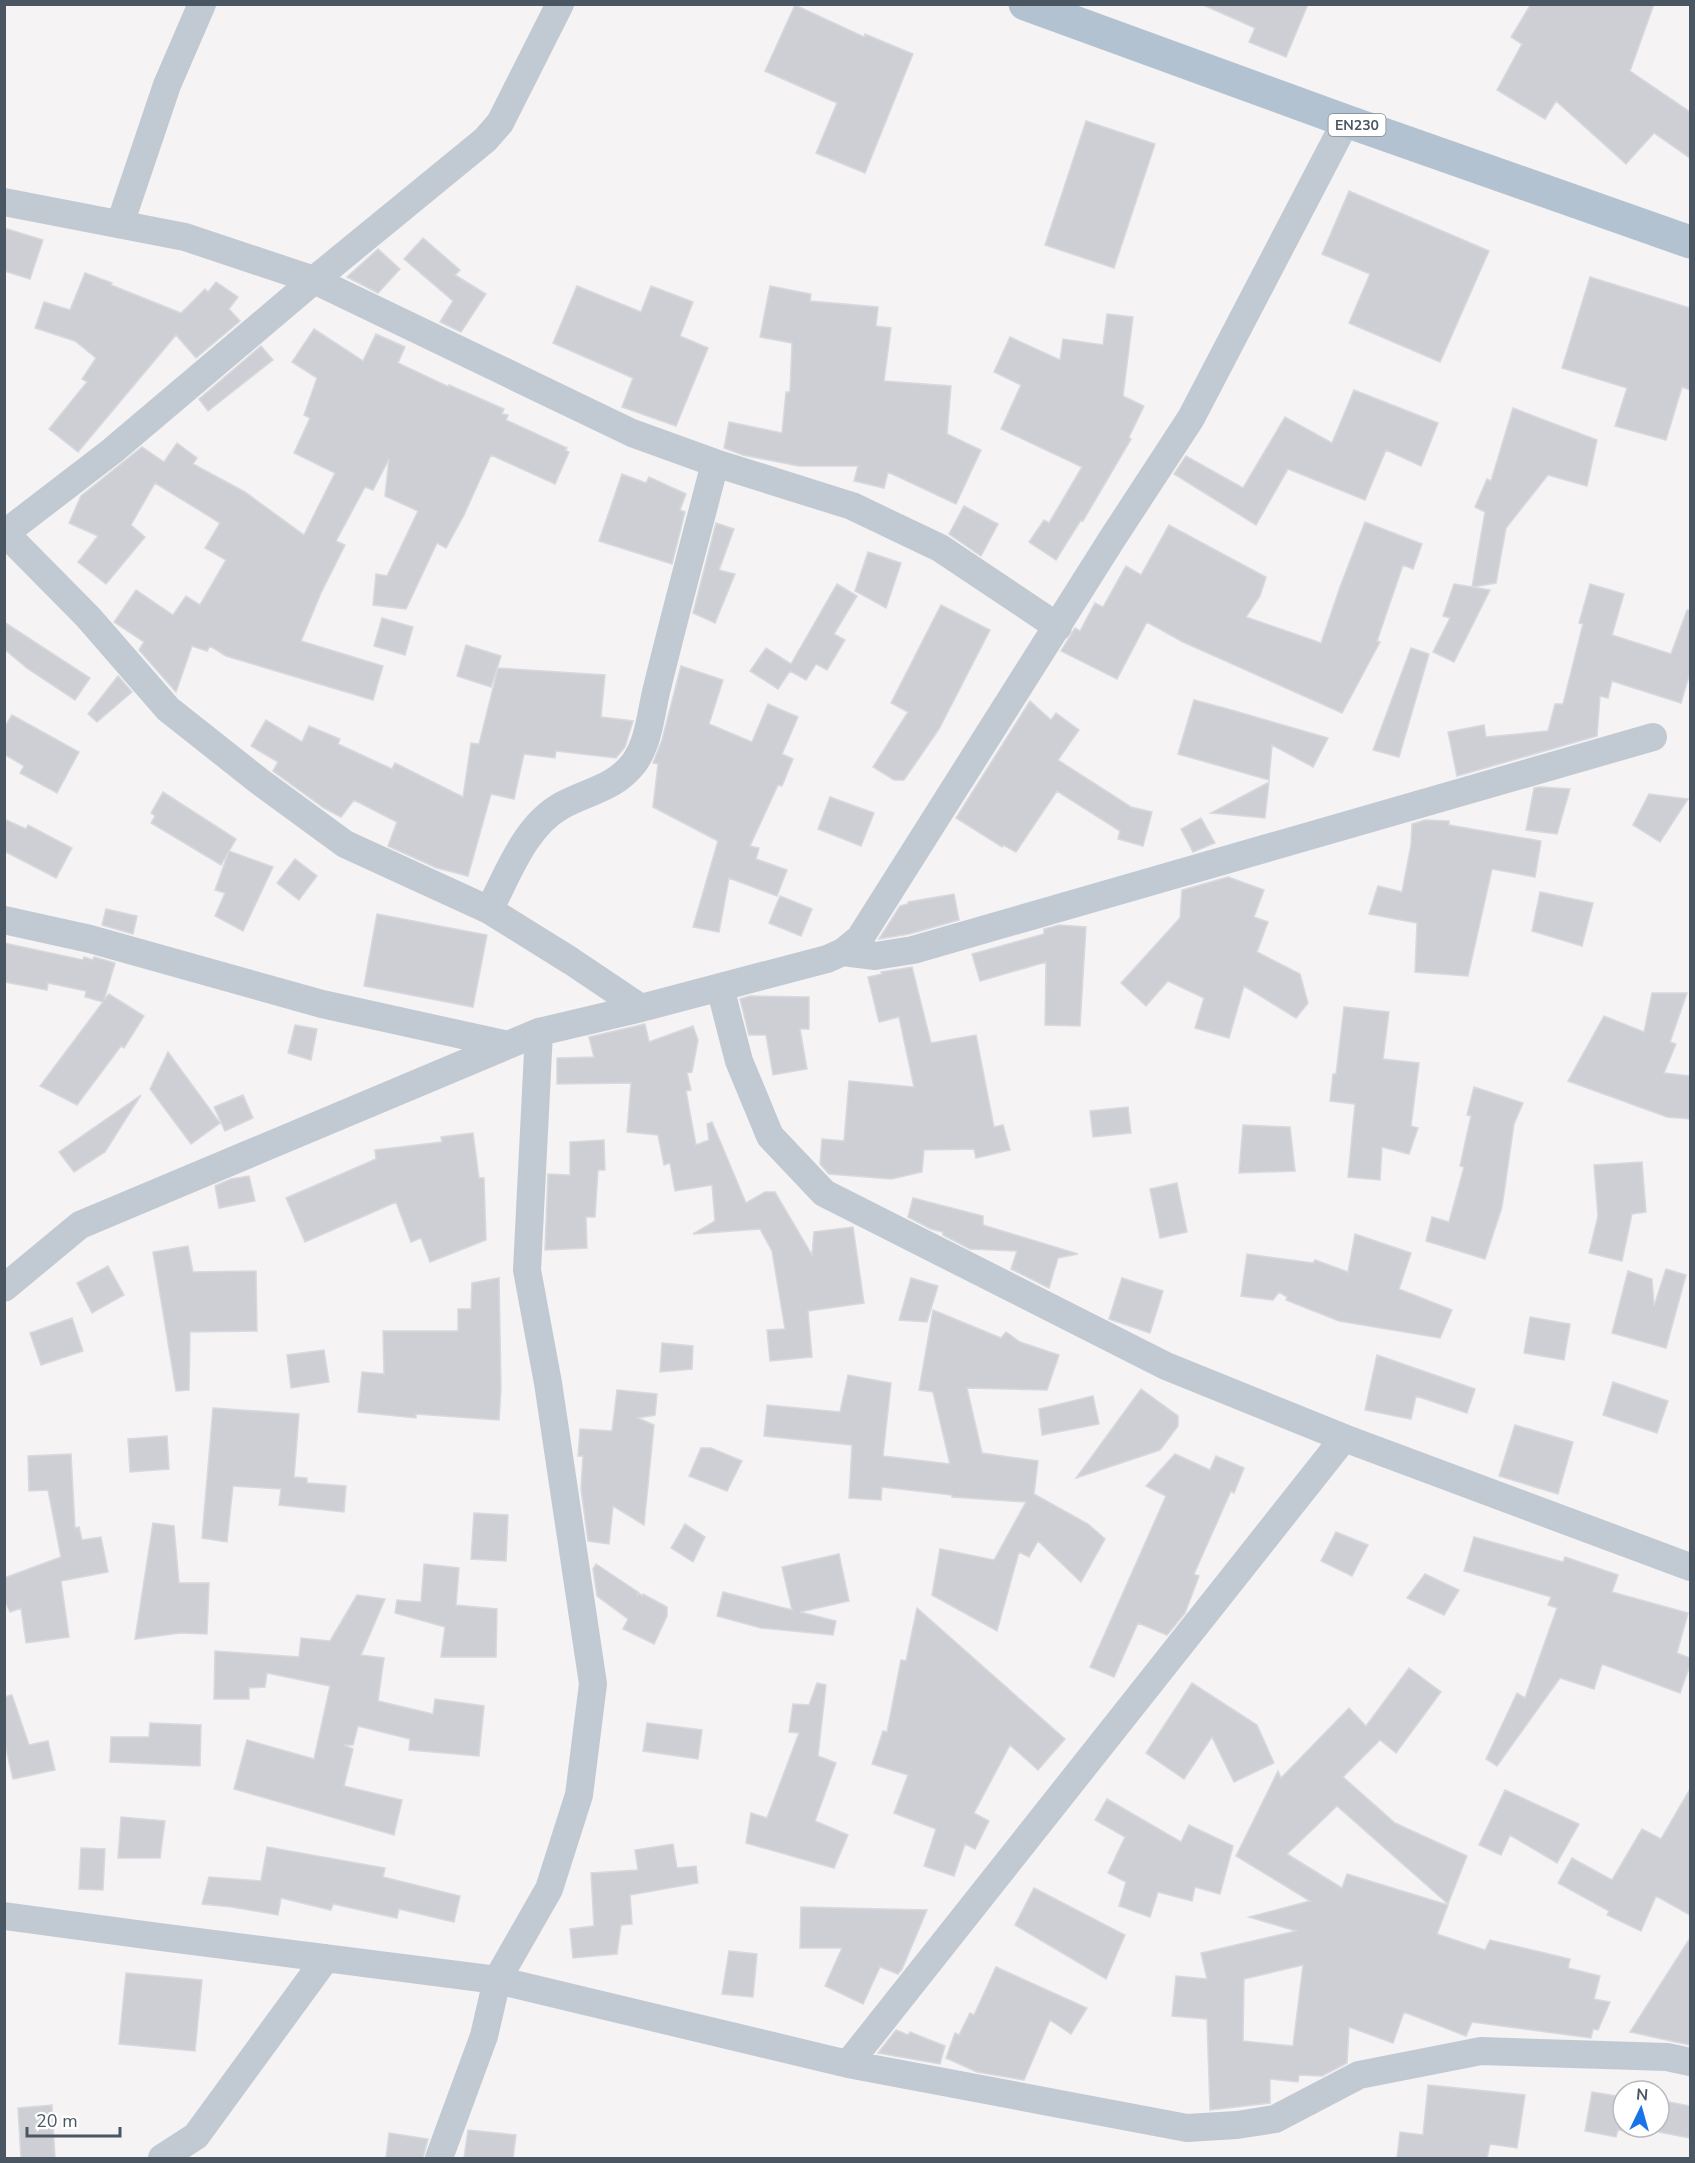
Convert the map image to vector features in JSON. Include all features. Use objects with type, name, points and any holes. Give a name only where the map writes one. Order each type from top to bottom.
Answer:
[{"type":"main road","name":"EN230","points":[[1024,4],[1346,121],[1690,242]]},
{"type":"street","points":[[120,224],[166,85],[202,4]]},
{"type":"street","points":[[560,4],[500,123],[485,140],[120,443],[5,533],[88,617],[168,709],[231,759],[345,844],[489,910],[641,1008]]},
{"type":"street","points":[[4,1288],[80,1225],[539,1032],[827,959],[843,952],[860,939],[1191,418],[1346,121]]},
{"type":"street","points":[[4,202],[186,237],[314,280],[632,433],[715,463],[852,506],[940,548],[1058,627]]},
{"type":"street","points":[[489,910],[527,839],[542,820],[560,807],[621,778],[636,760],[646,738],[657,685],[715,463]]},
{"type":"street","points":[[843,952],[875,956],[913,950],[1653,737]]},
{"type":"street","points":[[4,920],[90,939],[321,1004],[508,1045]]},
{"type":"street","points":[[720,987],[739,1061],[770,1136],[824,1193],[1166,1366],[1344,1438],[1690,1567]]},
{"type":"street","points":[[439,2158],[484,2036],[497,1980],[549,1889],[579,1795],[593,1684],[548,1383],[527,1270],[539,1032]]},
{"type":"street","points":[[848,2064],[1344,1438]]},
{"type":"street","points":[[4,1916],[497,1980],[848,2064],[1187,2128],[1236,2125],[1275,2119],[1359,2075],[1481,2051],[1667,2057],[1690,2062]]},
{"type":"street","points":[[162,2158],[196,2136],[326,1958]]},
{"type":"building","points":[[1201,4],[1308,4],[1286,57],[1249,42],[1255,28]]},
{"type":"building","points":[[1531,4],[1654,4],[1630,71],[1690,112],[1690,158],[1654,133],[1626,164],[1556,101],[1545,119],[1497,90],[1522,44],[1511,37]]},
{"type":"building","points":[[795,5],[864,37],[865,34],[913,54],[865,173],[816,153],[837,103],[765,71]]},
{"type":"building","points":[[1086,121],[1155,144],[1114,268],[1045,245]]},
{"type":"building","points":[[1349,191],[1489,251],[1440,362],[1349,323],[1370,274],[1322,254]]},
{"type":"building","points":[[4,228],[43,240],[30,279],[4,271]]},
{"type":"building","points":[[423,238],[460,270],[455,275],[486,294],[461,332],[440,322],[453,301],[404,259]]},
{"type":"building","points":[[378,249],[400,269],[378,293],[347,277]]},
{"type":"building","points":[[85,273],[181,313],[205,289],[208,292],[216,282],[238,297],[229,309],[240,321],[196,358],[176,335],[78,452],[49,429],[87,382],[82,379],[96,358],[75,341],[35,328],[44,302],[70,310]]},
{"type":"building","points":[[1590,277],[1690,308],[1690,390],[1682,387],[1666,440],[1615,426],[1627,388],[1562,368]]},
{"type":"building","points":[[577,286],[641,312],[651,286],[693,302],[680,336],[708,348],[676,426],[622,407],[633,378],[553,343]]},
{"type":"building","points":[[770,286],[811,294],[810,301],[878,307],[876,326],[891,328],[884,381],[951,386],[947,434],[981,450],[956,504],[888,472],[884,488],[854,481],[858,466],[799,466],[743,455],[724,448],[729,422],[782,433],[786,392],[790,392],[792,343],[760,337]]},
{"type":"building","points":[[1107,314],[1133,317],[1123,396],[1144,406],[1129,437],[1131,439],[1083,521],[1081,520],[1056,560],[1029,542],[1044,520],[1049,523],[1082,467],[1001,429],[1021,385],[994,372],[1010,337],[1060,360],[1063,339],[1103,345]]},
{"type":"building","points":[[314,329],[363,361],[376,334],[405,347],[398,363],[504,409],[502,414],[508,415],[506,420],[567,448],[565,450],[569,452],[555,484],[491,455],[464,515],[446,548],[437,543],[406,609],[373,605],[376,574],[387,576],[418,511],[385,496],[389,459],[373,490],[365,487],[336,541],[345,545],[321,593],[301,641],[383,666],[373,700],[226,656],[210,646],[207,651],[192,646],[176,692],[139,650],[144,642],[114,622],[136,590],[173,615],[186,596],[200,605],[226,560],[205,548],[220,523],[155,483],[131,525],[145,537],[106,584],[78,562],[98,536],[69,523],[81,496],[142,447],[164,462],[177,443],[197,458],[193,464],[245,492],[304,535],[335,473],[294,453],[310,418],[304,415],[317,378],[292,362]]},
{"type":"building","points":[[261,346],[273,360],[208,411],[199,399]]},
{"type":"building","points":[[1354,390],[1438,423],[1421,466],[1386,450],[1365,500],[1288,469],[1256,525],[1174,474],[1186,456],[1243,488],[1285,417],[1332,443]]},
{"type":"building","points":[[1513,408],[1597,440],[1587,486],[1548,475],[1506,528],[1496,583],[1472,587],[1485,512],[1475,507],[1487,479],[1491,481]]},
{"type":"building","points":[[622,474],[646,483],[649,477],[686,494],[680,510],[685,512],[672,564],[599,541]]},
{"type":"building","points":[[964,506],[998,524],[981,556],[949,534]]},
{"type":"building","points":[[1365,522],[1422,544],[1413,569],[1403,565],[1377,641],[1380,642],[1342,713],[1183,642],[1147,622],[1117,679],[1061,651],[1075,628],[1080,631],[1095,603],[1103,607],[1126,566],[1141,575],[1169,525],[1266,577],[1260,596],[1246,617],[1321,643]]},
{"type":"building","points":[[716,523],[734,529],[719,570],[735,574],[715,623],[693,613]]},
{"type":"building","points":[[868,552],[901,563],[886,608],[855,591]]},
{"type":"building","points":[[837,584],[857,596],[834,634],[845,640],[827,670],[816,664],[806,680],[790,671],[778,689],[750,671],[766,648],[791,664]]},
{"type":"building","points":[[1454,584],[1490,590],[1454,662],[1433,652],[1450,618],[1443,616]]},
{"type":"building","points":[[1590,584],[1624,594],[1612,635],[1671,654],[1687,610],[1690,610],[1690,673],[1681,703],[1612,681],[1608,698],[1600,696],[1597,736],[1457,776],[1448,732],[1484,725],[1486,737],[1548,731],[1555,704],[1563,704],[1583,624],[1579,623]]},
{"type":"building","points":[[941,605],[990,630],[939,729],[904,780],[894,780],[873,767],[908,712],[891,703]]},
{"type":"building","points":[[382,618],[413,627],[405,655],[374,646]]},
{"type":"building","points":[[4,622],[90,678],[75,700],[28,669],[4,649]]},
{"type":"building","points":[[466,645],[501,656],[491,687],[457,676]]},
{"type":"building","points":[[1411,648],[1429,654],[1399,757],[1373,750]]},
{"type":"building","points":[[681,666],[723,680],[709,724],[752,742],[768,704],[798,717],[782,754],[793,759],[782,786],[778,785],[750,846],[759,848],[756,859],[787,870],[777,896],[729,878],[719,932],[693,927],[718,841],[653,807],[658,764],[653,763],[662,740]]},
{"type":"building","points":[[498,668],[605,675],[601,717],[633,721],[625,747],[616,758],[556,751],[555,758],[524,754],[514,799],[491,794],[468,876],[437,868],[388,846],[397,822],[354,800],[341,817],[324,808],[273,771],[278,762],[251,746],[266,720],[302,742],[309,726],[340,739],[338,744],[392,769],[395,763],[463,797],[471,743],[479,744]]},
{"type":"building","points":[[118,676],[132,692],[97,722],[88,714]]},
{"type":"building","points":[[1194,700],[1328,738],[1313,767],[1272,745],[1269,780],[1178,754]]},
{"type":"building","points":[[1030,701],[1051,720],[1056,713],[1079,730],[1058,760],[1131,807],[1152,812],[1143,846],[1118,839],[1120,831],[1057,791],[1016,852],[1003,845],[1002,847],[956,818]]},
{"type":"building","points":[[12,715],[79,752],[57,793],[20,773],[24,766],[4,754],[4,728]]},
{"type":"building","points":[[1269,782],[1265,818],[1211,813]]},
{"type":"building","points":[[1534,788],[1570,789],[1557,834],[1526,830]]},
{"type":"building","points":[[163,792],[236,839],[221,865],[151,823],[155,816],[151,813]]},
{"type":"building","points":[[1649,794],[1688,799],[1660,842],[1633,825]]},
{"type":"building","points":[[830,797],[874,813],[861,846],[818,829]]},
{"type":"building","points":[[1201,818],[1215,843],[1193,852],[1181,829]]},
{"type":"building","points":[[4,819],[26,829],[28,825],[72,848],[56,878],[4,851]]},
{"type":"building","points":[[1425,820],[1449,821],[1449,825],[1541,841],[1535,877],[1492,869],[1468,976],[1415,972],[1417,923],[1369,914],[1378,886],[1402,892],[1411,845],[1412,824]]},
{"type":"building","points":[[229,851],[273,867],[243,931],[215,916],[225,893],[215,890]]},
{"type":"building","points":[[295,859],[317,876],[299,900],[277,883]]},
{"type":"building","points":[[1228,877],[1264,890],[1254,917],[1268,922],[1257,952],[1300,974],[1308,1003],[1296,1018],[1244,986],[1229,1038],[1195,1028],[1204,998],[1168,981],[1146,1006],[1121,983],[1180,918],[1182,890]]},
{"type":"building","points":[[1540,892],[1593,903],[1582,946],[1532,931]]},
{"type":"building","points":[[954,894],[959,920],[909,934],[879,939],[900,906],[908,902]]},
{"type":"building","points":[[780,896],[812,909],[801,936],[769,923]]},
{"type":"building","points":[[106,909],[137,916],[133,934],[102,925]]},
{"type":"building","points":[[377,914],[487,935],[473,1007],[364,986]]},
{"type":"building","points":[[1059,925],[1086,927],[1080,1026],[1045,1025],[1046,962],[980,981],[972,954],[1044,934],[1044,929]]},
{"type":"building","points":[[4,943],[83,960],[84,957],[93,960],[94,957],[115,963],[104,1000],[109,994],[144,1016],[124,1048],[121,1046],[77,1105],[40,1086],[103,1002],[85,997],[86,991],[48,983],[47,990],[4,982]]},
{"type":"building","points":[[912,967],[931,1043],[976,1035],[994,1127],[1003,1125],[1010,1150],[976,1158],[974,1149],[924,1150],[922,1172],[891,1179],[829,1174],[820,1164],[822,1139],[844,1141],[849,1081],[914,1087],[899,1017],[879,1022],[868,977],[882,974],[881,972]]},
{"type":"building","points":[[1652,993],[1687,993],[1670,1042],[1676,1044],[1664,1073],[1690,1076],[1690,1119],[1667,1117],[1568,1081],[1604,1016],[1644,1032]]},
{"type":"building","points":[[750,996],[809,997],[809,1029],[800,1029],[807,1069],[773,1075],[766,1035],[749,1035],[740,999]]},
{"type":"building","points":[[1344,1007],[1389,1012],[1383,1059],[1419,1063],[1411,1126],[1418,1128],[1409,1154],[1382,1147],[1380,1180],[1348,1177],[1355,1104],[1330,1101],[1333,1074],[1336,1074]]},
{"type":"building","points":[[645,1024],[649,1042],[693,1026],[698,1040],[692,1072],[687,1073],[691,1090],[686,1091],[696,1145],[709,1140],[707,1124],[712,1122],[746,1203],[765,1192],[775,1192],[812,1255],[814,1232],[853,1227],[864,1303],[808,1311],[812,1357],[770,1361],[767,1330],[785,1329],[772,1251],[760,1229],[693,1234],[715,1221],[712,1185],[675,1191],[670,1163],[664,1165],[658,1135],[627,1132],[631,1083],[557,1084],[557,1058],[594,1057],[589,1037]]},
{"type":"building","points":[[295,1025],[317,1029],[311,1060],[288,1053]]},
{"type":"building","points":[[168,1052],[220,1123],[191,1144],[150,1089]]},
{"type":"building","points":[[1474,1087],[1523,1103],[1514,1124],[1502,1207],[1485,1259],[1426,1241],[1432,1217],[1449,1222],[1464,1167],[1460,1166],[1471,1116],[1467,1115]]},
{"type":"building","points":[[141,1095],[105,1152],[74,1172],[59,1152]]},
{"type":"building","points":[[243,1095],[253,1118],[225,1131],[214,1107]]},
{"type":"building","points":[[1128,1107],[1131,1133],[1093,1137],[1090,1111]]},
{"type":"building","points":[[1243,1125],[1290,1127],[1295,1171],[1239,1173]]},
{"type":"building","points":[[473,1133],[479,1178],[484,1178],[486,1240],[430,1262],[421,1238],[411,1242],[396,1202],[305,1242],[286,1198],[376,1159],[375,1150],[442,1142],[441,1137]]},
{"type":"building","points":[[604,1140],[605,1170],[598,1170],[595,1217],[586,1217],[587,1248],[545,1250],[548,1174],[570,1175],[570,1142]]},
{"type":"building","points":[[1642,1162],[1646,1212],[1632,1214],[1622,1261],[1589,1253],[1598,1216],[1594,1165]]},
{"type":"building","points":[[249,1176],[255,1201],[219,1208],[215,1186],[231,1179]]},
{"type":"building","points":[[1177,1183],[1187,1232],[1160,1238],[1150,1189]]},
{"type":"building","points":[[913,1198],[983,1216],[983,1225],[1078,1254],[1058,1258],[1049,1288],[1011,1269],[1017,1251],[970,1249],[943,1235],[943,1232],[931,1229],[908,1217]]},
{"type":"building","points":[[1355,1234],[1411,1253],[1399,1289],[1452,1310],[1440,1338],[1339,1321],[1286,1300],[1287,1297],[1279,1292],[1273,1300],[1241,1296],[1247,1254],[1313,1263],[1315,1260],[1348,1272]]},
{"type":"building","points":[[188,1246],[193,1272],[256,1271],[257,1331],[190,1332],[189,1390],[176,1391],[153,1252]]},
{"type":"building","points":[[108,1266],[124,1295],[92,1313],[77,1283]]},
{"type":"building","points":[[1666,1269],[1686,1275],[1666,1348],[1612,1333],[1628,1271],[1652,1279],[1654,1306]]},
{"type":"building","points":[[499,1278],[501,1389],[499,1420],[416,1414],[416,1418],[358,1412],[362,1372],[384,1374],[383,1331],[458,1331],[458,1309],[471,1309],[472,1283]]},
{"type":"building","points":[[911,1278],[938,1286],[927,1322],[899,1320]]},
{"type":"building","points":[[1122,1278],[1163,1291],[1150,1333],[1109,1319]]},
{"type":"building","points":[[933,1310],[1001,1338],[1006,1332],[1020,1342],[1059,1355],[1047,1390],[967,1388],[982,1453],[1038,1461],[1034,1494],[1088,1524],[1105,1539],[1081,1582],[1038,1541],[1029,1557],[1019,1552],[997,1631],[932,1595],[940,1549],[994,1560],[1026,1502],[952,1497],[952,1495],[882,1487],[881,1500],[849,1498],[852,1445],[764,1436],[767,1405],[840,1412],[848,1375],[891,1383],[883,1456],[950,1464],[933,1392],[919,1390]]},
{"type":"building","points":[[1530,1317],[1570,1324],[1564,1360],[1524,1353]]},
{"type":"building","points":[[72,1318],[83,1351],[41,1365],[30,1333]]},
{"type":"building","points":[[662,1343],[693,1346],[692,1369],[660,1372]]},
{"type":"building","points":[[324,1350],[329,1382],[291,1388],[287,1355]]},
{"type":"building","points":[[1377,1355],[1475,1389],[1467,1413],[1416,1396],[1411,1419],[1365,1410]]},
{"type":"building","points":[[1613,1382],[1668,1401],[1657,1433],[1603,1415]]},
{"type":"building","points":[[1141,1389],[1178,1416],[1178,1426],[1160,1450],[1076,1478]]},
{"type":"building","points":[[617,1390],[657,1394],[655,1415],[638,1418],[654,1425],[644,1525],[613,1506],[609,1544],[588,1541],[581,1489],[583,1456],[578,1456],[580,1429],[612,1431]]},
{"type":"building","points":[[1093,1396],[1099,1424],[1042,1435],[1039,1409]]},
{"type":"building","points":[[213,1408],[299,1414],[294,1477],[307,1478],[307,1483],[346,1486],[344,1512],[279,1505],[281,1489],[233,1486],[227,1542],[202,1538]]},
{"type":"building","points":[[1515,1425],[1573,1442],[1558,1494],[1499,1476]]},
{"type":"building","points":[[167,1436],[169,1469],[130,1472],[128,1439]]},
{"type":"building","points":[[701,1448],[711,1448],[742,1461],[727,1491],[689,1476]]},
{"type":"building","points":[[71,1454],[75,1528],[79,1527],[82,1540],[101,1537],[108,1572],[61,1581],[69,1637],[26,1643],[21,1608],[10,1612],[4,1599],[4,1578],[61,1557],[48,1490],[29,1491],[28,1456]]},
{"type":"building","points":[[1175,1454],[1210,1470],[1216,1456],[1244,1468],[1234,1493],[1231,1491],[1194,1574],[1199,1576],[1185,1613],[1167,1635],[1138,1623],[1114,1677],[1090,1667],[1166,1496],[1146,1486]]},
{"type":"building","points":[[474,1513],[508,1515],[506,1561],[471,1559]]},
{"type":"building","points":[[153,1523],[174,1526],[179,1583],[209,1583],[207,1634],[180,1633],[135,1639]]},
{"type":"building","points":[[685,1524],[705,1537],[693,1562],[671,1548]]},
{"type":"building","points":[[1336,1532],[1368,1545],[1352,1576],[1321,1561]]},
{"type":"building","points":[[1474,1537],[1563,1562],[1565,1557],[1618,1575],[1612,1592],[1688,1613],[1677,1653],[1690,1658],[1690,1665],[1680,1693],[1602,1664],[1594,1689],[1560,1678],[1497,1766],[1486,1759],[1517,1693],[1525,1698],[1557,1608],[1548,1605],[1551,1597],[1464,1571]]},
{"type":"building","points":[[839,1554],[849,1601],[800,1612],[836,1621],[833,1635],[761,1628],[717,1616],[723,1592],[792,1610],[782,1567]]},
{"type":"building","points":[[424,1564],[459,1568],[456,1605],[497,1609],[496,1657],[441,1657],[445,1627],[395,1613],[397,1600],[421,1602]]},
{"type":"building","points":[[596,1564],[638,1592],[637,1596],[639,1593],[642,1596],[643,1594],[667,1607],[667,1616],[654,1644],[623,1629],[628,1619],[597,1596],[593,1569]]},
{"type":"building","points":[[1425,1574],[1459,1590],[1444,1615],[1407,1598]]},
{"type":"building","points":[[357,1595],[385,1599],[361,1655],[384,1658],[378,1701],[433,1714],[435,1699],[484,1706],[479,1756],[409,1750],[410,1739],[358,1726],[353,1745],[344,1745],[353,1749],[344,1786],[402,1800],[394,1835],[234,1789],[247,1740],[314,1759],[330,1686],[267,1673],[265,1687],[249,1688],[249,1699],[214,1699],[215,1651],[299,1657],[301,1638],[330,1641]]},
{"type":"building","points":[[917,1608],[1065,1739],[1038,1770],[1010,1745],[974,1813],[989,1821],[975,1849],[965,1844],[954,1876],[924,1866],[936,1829],[894,1813],[908,1775],[872,1764],[883,1731],[887,1732],[901,1660],[906,1661]]},
{"type":"building","points":[[1409,1668],[1441,1692],[1396,1753],[1380,1740],[1343,1777],[1395,1823],[1467,1856],[1448,1904],[1337,1806],[1287,1854],[1342,1888],[1347,1874],[1448,1905],[1437,1934],[1485,1950],[1490,1940],[1570,1959],[1568,1968],[1600,1976],[1594,1999],[1610,2002],[1598,2030],[1593,2029],[1591,2038],[1472,2022],[1466,2036],[1404,2012],[1393,2043],[1349,2027],[1347,2063],[1322,2076],[1299,2075],[1298,2082],[1270,2079],[1270,2103],[1210,2110],[1207,2019],[1172,2016],[1176,1976],[1207,1979],[1201,1953],[1296,1931],[1249,1917],[1310,1901],[1236,1856],[1278,1771],[1281,1778],[1349,1708],[1366,1726]],"holes":[[[1303,1965],[1293,2046],[1243,2041],[1244,1979]]]},
{"type":"building","points":[[817,1683],[826,1685],[818,1756],[836,1763],[815,1821],[848,1835],[834,1868],[746,1843],[751,1813],[767,1818],[799,1733],[789,1732],[793,1704],[809,1705]]},
{"type":"building","points":[[1192,1683],[1257,1725],[1274,1763],[1234,1782],[1212,1737],[1184,1779],[1146,1753]]},
{"type":"building","points":[[12,1695],[29,1745],[48,1741],[55,1770],[13,1779],[4,1740],[4,1697]]},
{"type":"building","points":[[150,1723],[201,1725],[200,1766],[110,1762],[111,1737],[149,1737]]},
{"type":"building","points":[[647,1723],[702,1730],[698,1759],[643,1751]]},
{"type":"building","points":[[1690,1789],[1690,1915],[1656,1896],[1641,1931],[1607,1915],[1609,1911],[1558,1883],[1572,1858],[1612,1880],[1642,1829],[1661,1839]]},
{"type":"building","points":[[1505,1790],[1579,1824],[1557,1863],[1510,1835],[1501,1855],[1479,1845]]},
{"type":"building","points":[[1107,1799],[1181,1842],[1189,1825],[1233,1846],[1220,1894],[1195,1887],[1192,1901],[1158,1892],[1150,1917],[1119,1906],[1126,1882],[1108,1873],[1125,1837],[1095,1820]]},
{"type":"building","points":[[121,1817],[165,1821],[160,1858],[118,1858]]},
{"type":"building","points":[[673,1844],[677,1868],[696,1866],[698,1883],[630,1895],[632,1924],[621,1925],[617,1954],[573,1958],[570,1929],[594,1926],[591,1873],[638,1870],[635,1850]]},
{"type":"building","points":[[267,1847],[385,1868],[383,1877],[460,1896],[454,1922],[399,1909],[397,1918],[333,1904],[331,1910],[281,1898],[278,1915],[202,1904],[209,1877],[261,1881]]},
{"type":"building","points":[[81,1848],[105,1849],[103,1890],[79,1889]]},
{"type":"building","points":[[1034,1888],[1125,1935],[1106,1979],[1015,1925]]},
{"type":"building","points":[[801,1907],[927,1910],[902,1969],[898,1974],[880,1967],[863,2004],[825,1986],[842,1948],[800,1948]]},
{"type":"building","points":[[1690,1938],[1690,2045],[1630,2032]]},
{"type":"building","points":[[729,1951],[757,1954],[753,1997],[722,1994]]},
{"type":"building","points":[[996,1967],[1087,2008],[1071,2034],[1050,2020],[1024,2080],[977,2072],[946,2058],[955,2033],[959,2035],[970,2013],[974,2015]]},
{"type":"building","points":[[126,1973],[202,1980],[195,2051],[119,2044]]},
{"type":"building","points":[[896,2030],[908,2035],[910,2032],[945,2046],[940,2064],[878,2053]]},
{"type":"building","points":[[1428,2085],[1525,2095],[1517,2148],[1490,2144],[1487,2158],[1397,2158],[1400,2132],[1423,2135]]},
{"type":"building","points":[[1592,2092],[1611,2095],[1611,2136],[1585,2131]]},
{"type":"building","points":[[1671,2102],[1690,2106],[1690,2138],[1671,2134]]},
{"type":"building","points":[[52,2105],[55,2158],[21,2158],[18,2108]]},
{"type":"building","points":[[468,2130],[516,2135],[513,2158],[464,2158]]},
{"type":"building","points":[[389,2133],[428,2139],[423,2158],[386,2158]]}]
